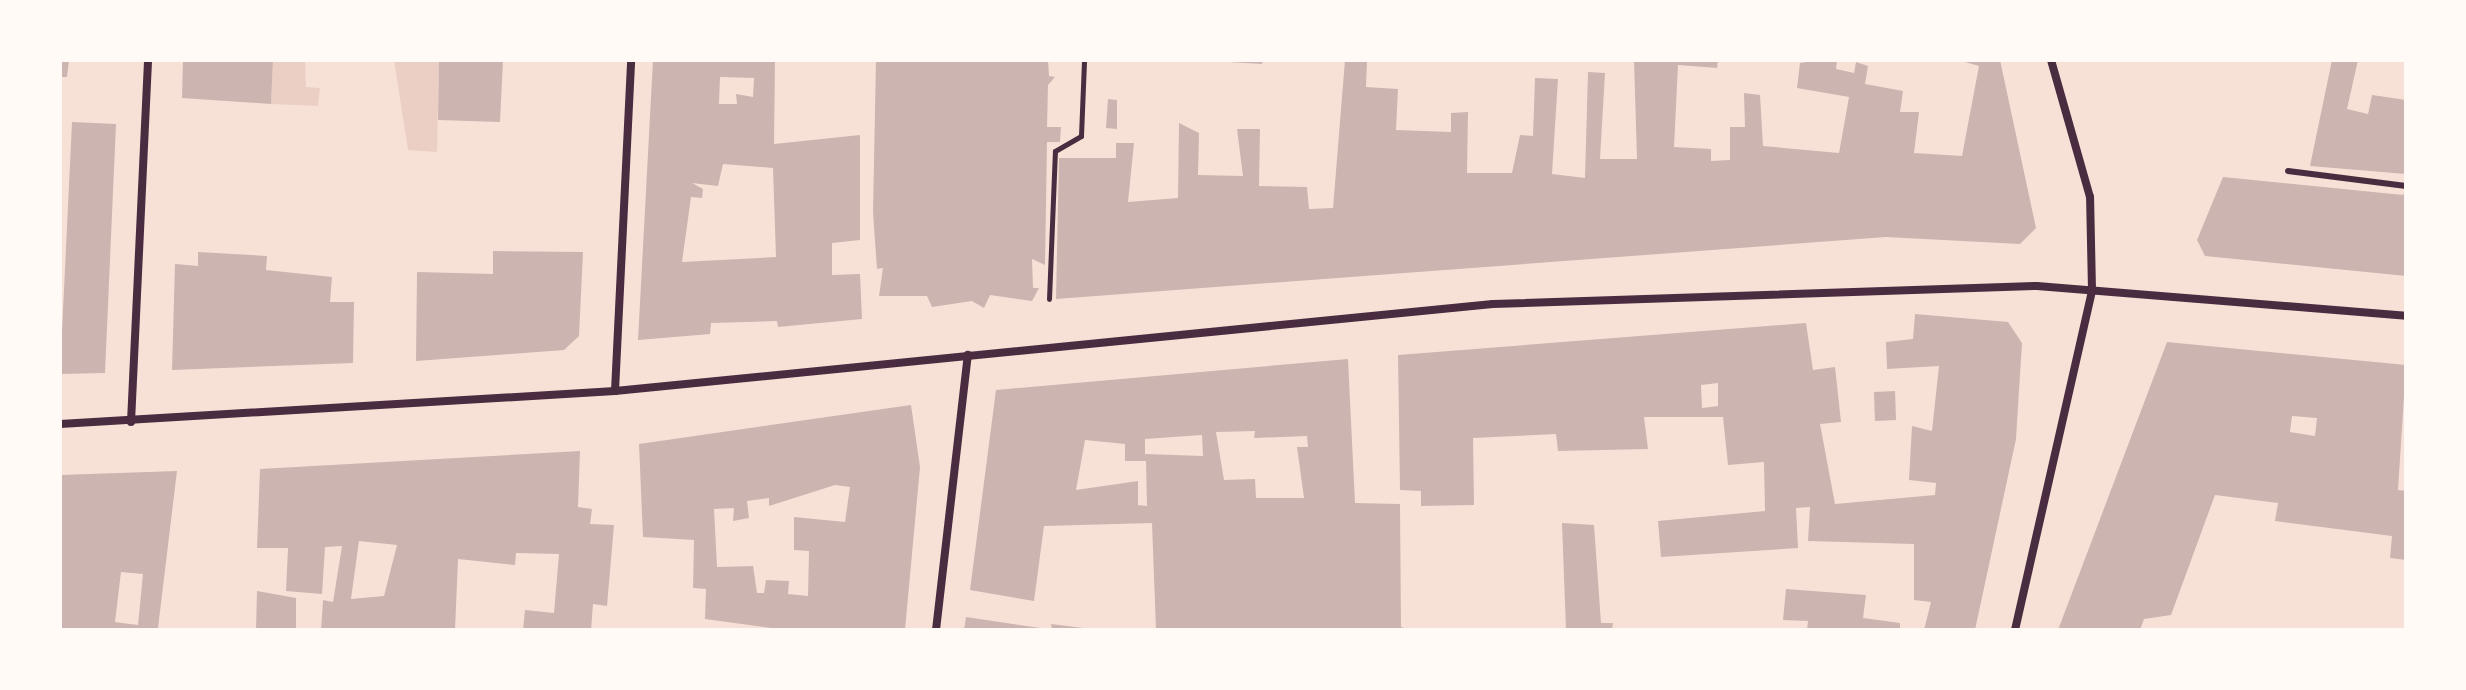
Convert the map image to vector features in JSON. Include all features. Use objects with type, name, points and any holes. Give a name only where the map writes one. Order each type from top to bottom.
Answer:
[{"type":"street","points":[[131,422],[148,60]]},
{"type":"street","points":[[615,391],[631,60]]},
{"type":"street","points":[[2015,630],[2092,290],[2090,197],[2051,60]]},
{"type":"street","points":[[60,424],[615,391],[1493,304],[2037,286],[2406,316]]},
{"type":"street","points":[[936,630],[968,355]]},
{"type":"lane","points":[[2288,171],[2406,186]]},
{"type":"path","points":[[1049,299],[1055,151],[1081,136],[1084,60]]},
{"type":"shaded area","points":[[273,60],[305,60],[306,87],[320,88],[318,106],[271,104]]},
{"type":"shaded area","points":[[394,60],[439,60],[437,152],[408,150]]},
{"type":"building","points":[[60,60],[69,60],[67,77],[60,77]]},
{"type":"building","points":[[183,60],[273,60],[271,104],[182,98]]},
{"type":"building","points":[[439,60],[503,60],[500,122],[438,120]]},
{"type":"building","points":[[653,60],[775,60],[774,144],[860,135],[860,240],[832,243],[832,275],[860,274],[862,319],[778,327],[777,321],[711,323],[710,334],[638,340]],"holes":[[[720,77],[754,78],[753,97],[736,94],[737,104],[719,104]],[[723,164],[773,168],[776,257],[682,262],[691,197],[702,198],[703,189],[692,183],[718,186]]]},
{"type":"building","points":[[876,60],[1048,60],[1049,76],[1055,77],[1048,85],[1047,127],[1061,127],[1060,142],[1047,142],[1045,265],[1032,259],[1033,288],[1039,288],[1032,301],[990,295],[984,308],[972,301],[932,307],[927,296],[879,296],[883,268],[877,269],[873,212]]},
{"type":"building","points":[[1195,60],[1263,60],[1262,64]]},
{"type":"building","points":[[1345,60],[1367,60],[1366,87],[1398,89],[1396,130],[1451,132],[1451,113],[1468,112],[1467,173],[1512,173],[1520,135],[1533,136],[1535,78],[1558,79],[1552,174],[1585,178],[1588,72],[1605,73],[1600,159],[1637,159],[1634,60],[1718,60],[1717,68],[1678,65],[1674,147],[1711,149],[1711,161],[1730,160],[1730,127],[1745,127],[1744,93],[1760,95],[1763,146],[1839,153],[1849,97],[1797,88],[1800,63],[1819,60],[1837,60],[1836,69],[1854,73],[1856,62],[1868,66],[1865,84],[1903,91],[1900,112],[1919,112],[1914,153],[1962,156],[1979,66],[1958,60],[2000,60],[2036,228],[2020,244],[1886,237],[1056,299],[1059,158],[1116,158],[1116,143],[1134,143],[1128,202],[1178,198],[1179,123],[1199,133],[1198,175],[1243,176],[1237,129],[1260,129],[1259,186],[1307,187],[1309,209],[1333,208]]},
{"type":"building","points":[[2332,60],[2358,60],[2347,109],[2368,114],[2372,95],[2406,100],[2406,174],[2310,166]]},
{"type":"building","points":[[1108,99],[1117,100],[1117,129],[1106,128]]},
{"type":"building","points":[[72,122],[116,124],[105,373],[60,374]]},
{"type":"building","points":[[2223,177],[2403,195],[2406,188],[2406,276],[2205,256],[2197,240]]},
{"type":"building","points":[[493,251],[583,252],[579,336],[564,350],[416,361],[417,272],[493,274]]},
{"type":"building","points":[[198,252],[267,256],[266,270],[332,277],[330,302],[354,302],[353,363],[172,370],[175,264],[198,266]]},
{"type":"building","points":[[1915,314],[2008,322],[2022,343],[2016,439],[1975,630],[1924,630],[1931,602],[1914,600],[1914,544],[1808,541],[1810,507],[1796,508],[1798,548],[1661,557],[1658,521],[1765,511],[1764,462],[1728,465],[1723,417],[1644,417],[1648,449],[1558,451],[1556,434],[1473,438],[1474,505],[1421,506],[1421,491],[1400,490],[1398,355],[1806,323],[1813,370],[1835,367],[1841,422],[1820,424],[1835,504],[1935,495],[1936,483],[1909,480],[1912,426],[1932,431],[1939,366],[1887,369],[1886,342],[1913,339]],"holes":[[[1718,383],[1718,406],[1702,408],[1701,385]]]},
{"type":"building","points":[[2167,342],[2406,365],[2398,490],[2406,491],[2406,560],[2390,558],[2392,536],[2275,521],[2278,503],[2215,495],[2171,615],[2144,619],[2140,630],[2058,630]],"holes":[[[2292,416],[2317,418],[2315,436],[2290,432]]]},
{"type":"building","points":[[1348,359],[1355,503],[1400,504],[1401,627],[1410,630],[1156,630],[1152,523],[1044,526],[1034,601],[970,590],[996,390]],"holes":[[[1255,431],[1254,438],[1307,436],[1308,447],[1297,447],[1304,498],[1256,498],[1255,479],[1224,480],[1216,432]],[[1202,435],[1203,456],[1145,454],[1145,439]],[[1085,440],[1125,444],[1125,461],[1146,461],[1147,506],[1138,505],[1138,481],[1076,490]]]},
{"type":"building","points":[[1895,391],[1896,420],[1875,421],[1874,392]]},
{"type":"building","points":[[911,405],[920,467],[905,630],[786,630],[705,619],[706,589],[693,588],[694,540],[643,537],[639,444]],"holes":[[[835,485],[850,487],[845,522],[794,517],[794,550],[809,551],[808,596],[788,594],[789,581],[766,580],[764,593],[757,593],[753,566],[717,567],[714,509],[734,508],[733,521],[749,518],[747,501],[769,498],[769,506]]]},
{"type":"building","points":[[580,451],[578,507],[592,509],[590,524],[614,525],[607,606],[593,604],[591,630],[523,630],[525,610],[554,613],[559,554],[516,553],[515,565],[458,559],[455,630],[321,630],[323,600],[333,602],[342,546],[325,547],[322,594],[286,591],[288,548],[257,548],[260,469]],"holes":[[[359,541],[397,545],[384,596],[351,599]]]},
{"type":"building","points":[[177,471],[158,628],[60,630],[60,475]],"holes":[[[121,572],[143,574],[138,625],[115,622]]]},
{"type":"building","points":[[1562,523],[1594,525],[1601,623],[1613,623],[1612,630],[1566,630]]},
{"type":"building","points":[[1786,589],[1866,595],[1863,618],[1900,623],[1900,630],[1807,630],[1808,621],[1783,620]]},
{"type":"building","points":[[257,591],[296,598],[296,630],[256,630]]},
{"type":"building","points":[[966,617],[1040,628],[1040,630],[964,630]]},
{"type":"building","points":[[1051,624],[1083,628],[1052,630]]}]
